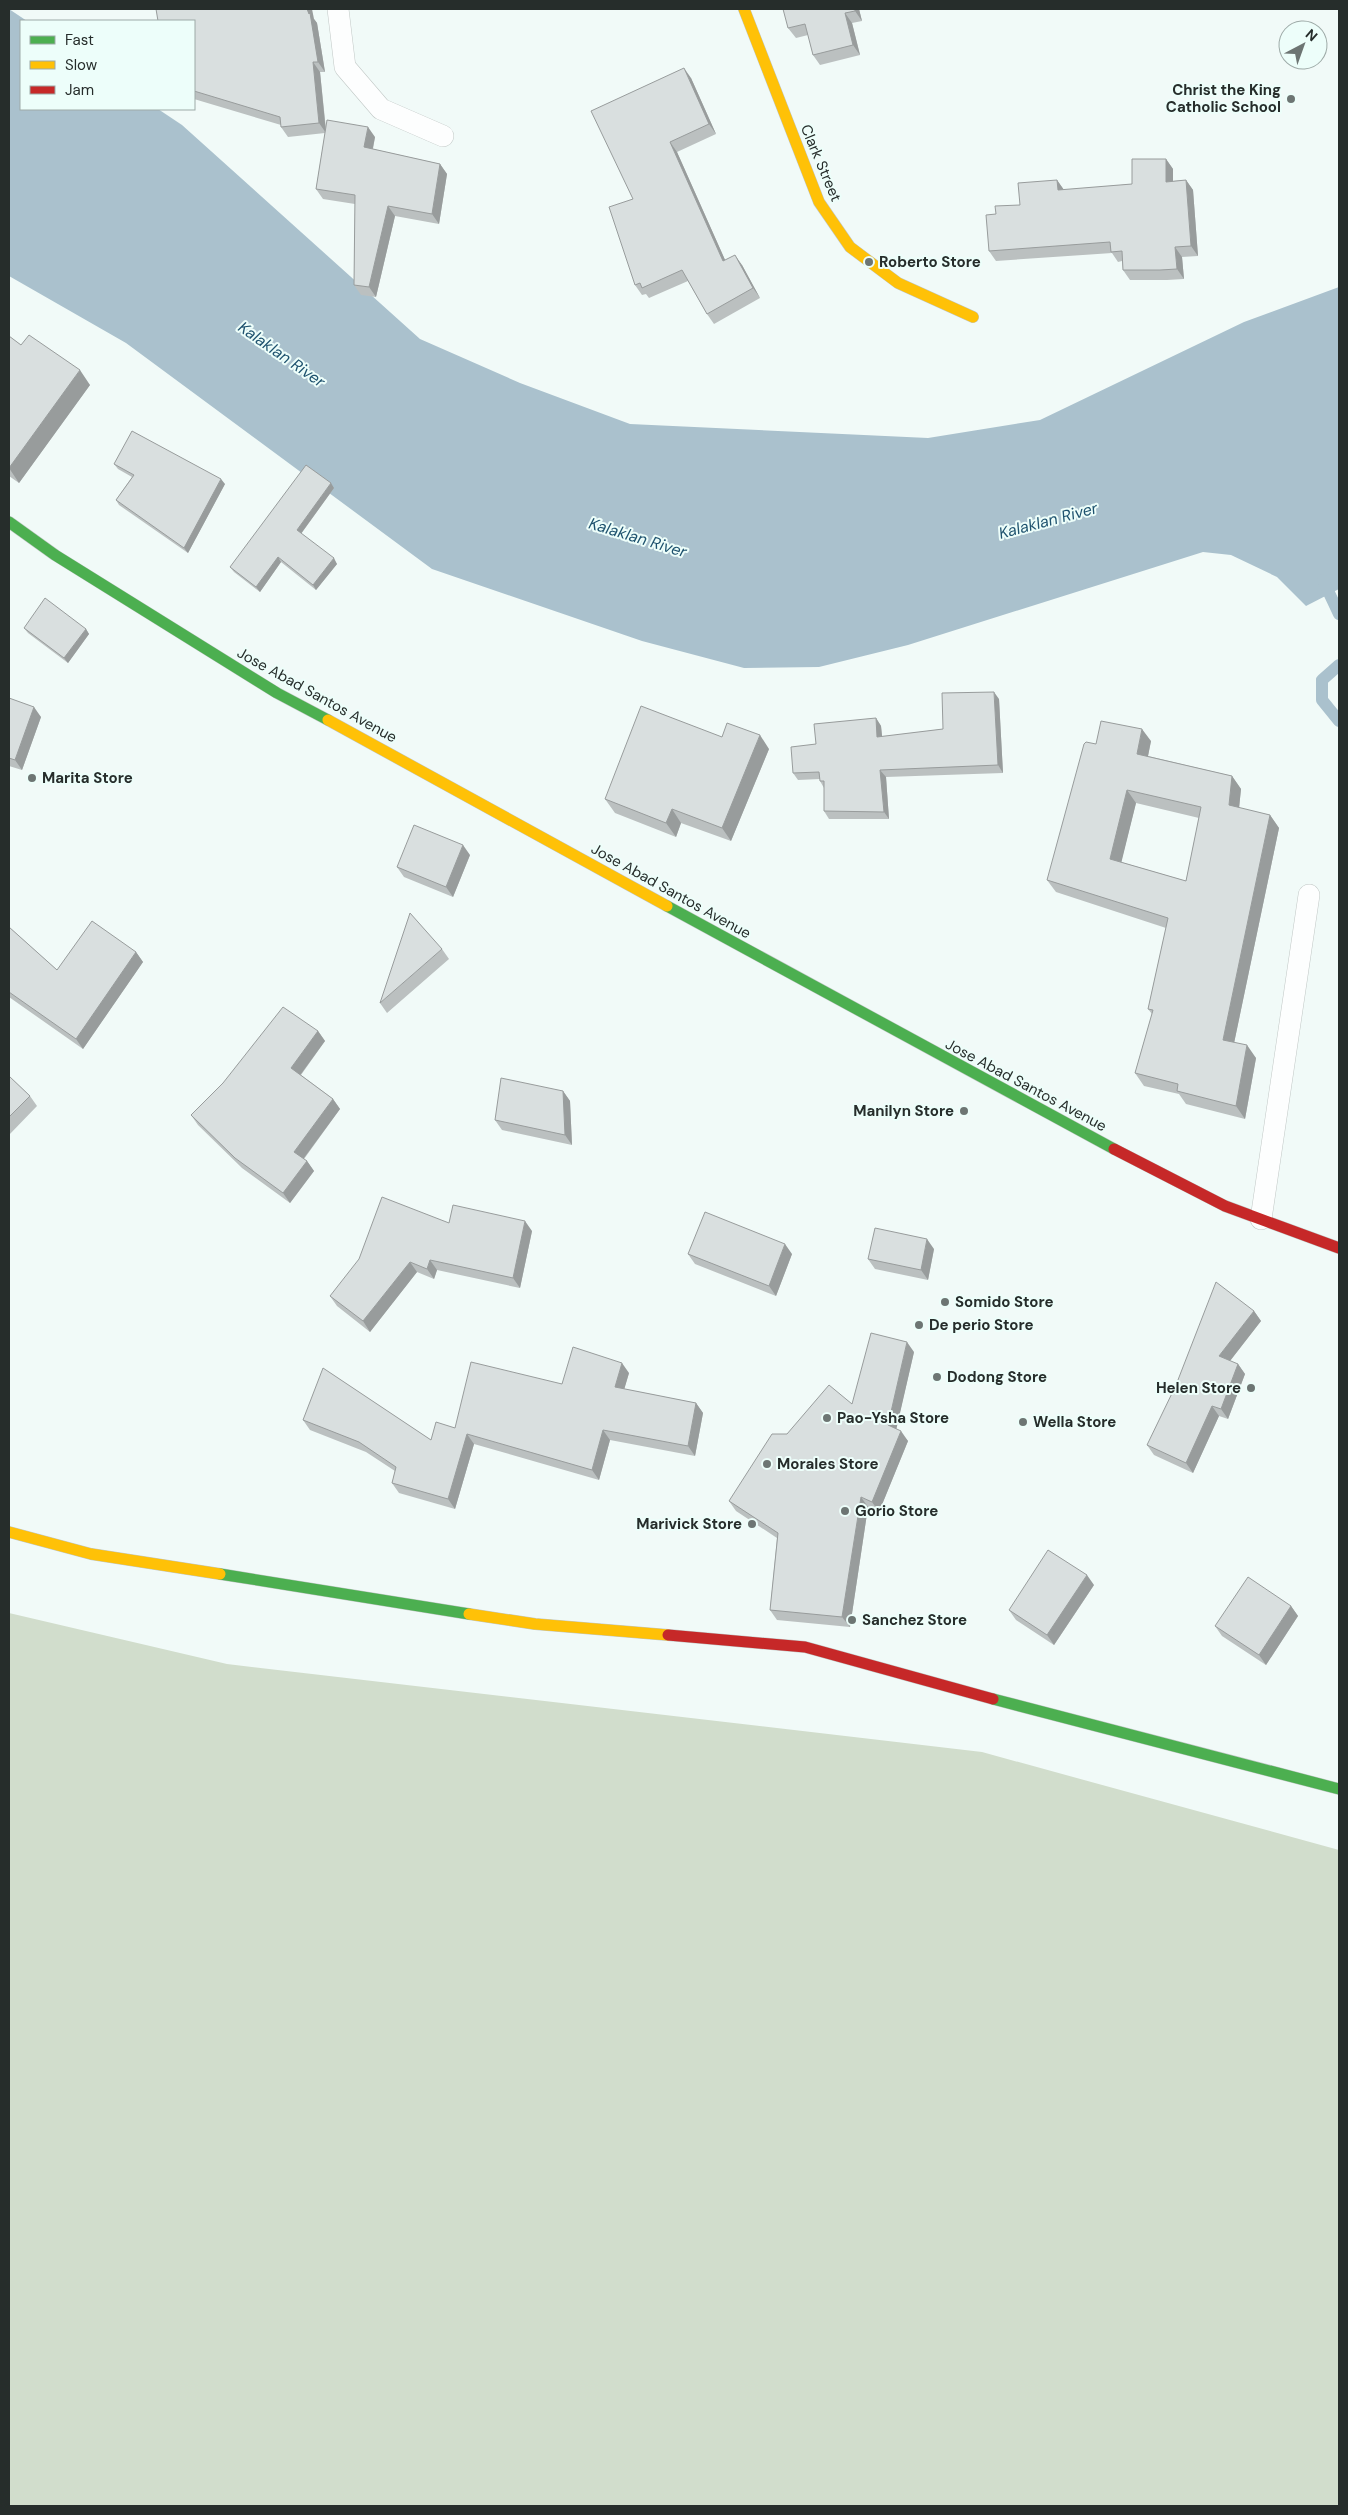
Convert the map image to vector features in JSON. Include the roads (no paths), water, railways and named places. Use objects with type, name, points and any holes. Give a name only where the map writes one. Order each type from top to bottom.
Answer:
[{"type":"main road","name":"Clark Street","points":[[744,9],[818,202],[850,247],[898,284],[973,317]]},
{"type":"main road","name":"Jose Abad Santos Avenue","points":[[9,522],[55,555],[278,693],[1048,1114],[1224,1206],[1339,1248]]},
{"type":"main road","points":[[9,1532],[91,1554],[535,1624],[805,1648],[1095,1727],[1339,1789]]},
{"type":"lane","points":[[338,9],[345,67],[381,108],[443,136]]},
{"type":"lane","points":[[1261,1219],[1309,895]]},
{"type":"water","name":"Kalaklan River","points":[[9,9],[26,20],[20,20],[20,110],[160,110],[182,125],[420,339],[520,383],[630,424],[928,438],[1040,420],[1244,322],[1339,287],[1339,589],[1306,606],[1277,577],[1231,555],[1203,552],[908,645],[819,667],[744,668],[642,641],[432,569],[126,343],[9,276]]},
{"type":"waterway","points":[[1323,580],[1339,614]]},
{"type":"waterway","points":[[1339,665],[1322,680],[1322,700],[1339,721]]},
{"type":"place","name":"Christ the King Catholic School","points":[[1291,99]]},
{"type":"place","name":"Roberto Store","points":[[869,262]]},
{"type":"place","name":"Marita Store","points":[[32,778]]},
{"type":"place","name":"Manilyn Store","points":[[964,1111]]},
{"type":"place","name":"Somido Store","points":[[945,1302]]},
{"type":"place","name":"De perio Store","points":[[919,1325]]},
{"type":"place","name":"Dodong Store","points":[[937,1377]]},
{"type":"place","name":"Helen Store","points":[[1251,1388]]},
{"type":"place","name":"Pao-Ysha Store","points":[[827,1418]]},
{"type":"place","name":"Wella Store","points":[[1023,1422]]},
{"type":"place","name":"Morales Store","points":[[767,1464]]},
{"type":"place","name":"Gorio Store","points":[[845,1511]]},
{"type":"place","name":"Marivick Store","points":[[752,1524]]},
{"type":"place","name":"Sanchez Store","points":[[852,1620]]}]
